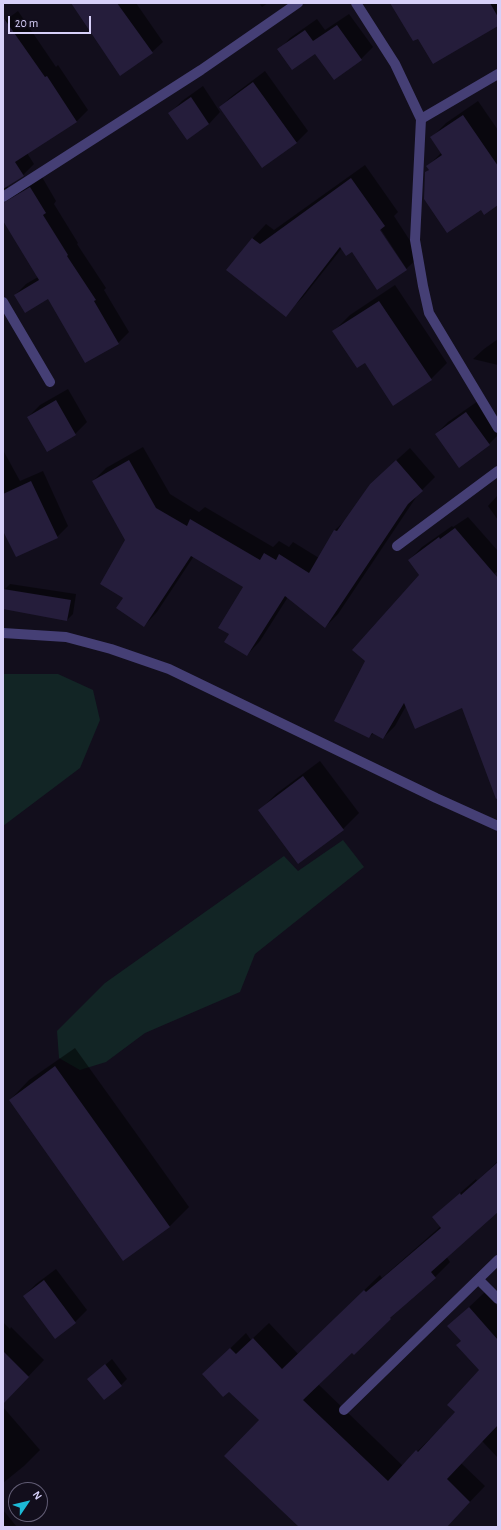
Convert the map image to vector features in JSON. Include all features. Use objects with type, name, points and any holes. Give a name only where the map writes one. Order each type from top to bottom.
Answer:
[{"type":"street","points":[[3,197],[201,70],[298,3]]},
{"type":"street","points":[[356,3],[395,64],[421,119],[416,240],[429,313],[498,428]]},
{"type":"street","points":[[421,119],[498,74]]},
{"type":"street","points":[[3,302],[50,382]]},
{"type":"street","points":[[397,546],[498,471]]},
{"type":"street","points":[[3,633],[66,637],[111,649],[169,669],[436,798],[498,826]]},
{"type":"street","points":[[344,1410],[498,1260]]},
{"type":"street","points":[[479,1280],[498,1299]]},
{"type":"green space","points":[[3,674],[58,674],[93,690],[100,720],[80,768],[3,826]]},
{"type":"green space","points":[[343,840],[364,867],[255,954],[240,992],[145,1033],[106,1062],[80,1070],[59,1058],[57,1031],[105,983],[284,856],[298,871]]},
{"type":"building","points":[[71,3],[117,3],[153,53],[120,76]]},
{"type":"building","points":[[390,3],[490,3],[498,17],[498,26],[433,64],[418,39],[413,41]]},
{"type":"building","points":[[3,17],[45,77],[47,76],[77,122],[15,162],[24,176],[3,189]]},
{"type":"building","points":[[337,25],[362,60],[334,80],[315,54],[292,70],[277,49],[305,30],[313,41]]},
{"type":"building","points":[[253,82],[297,143],[262,168],[219,107]]},
{"type":"building","points":[[191,97],[209,124],[187,140],[168,113]]},
{"type":"building","points":[[463,115],[498,166],[498,205],[484,215],[481,210],[447,233],[424,199],[425,172],[429,170],[426,166],[442,155],[430,137]]},
{"type":"building","points":[[351,178],[385,226],[380,230],[407,270],[377,290],[352,252],[346,256],[340,247],[286,317],[226,270],[252,238],[260,244]]},
{"type":"building","points":[[30,187],[46,213],[43,215],[68,255],[67,256],[96,300],[94,301],[119,344],[85,363],[48,299],[25,313],[14,295],[39,280],[3,221],[3,203]]},
{"type":"building","points":[[379,301],[432,380],[393,406],[365,363],[357,368],[332,331]]},
{"type":"building","points":[[56,400],[76,435],[47,452],[27,417]]},
{"type":"building","points":[[466,412],[490,445],[459,468],[435,434]]},
{"type":"building","points":[[129,460],[156,508],[187,526],[190,519],[260,560],[264,553],[276,560],[279,554],[309,573],[334,530],[337,531],[370,484],[396,460],[423,491],[408,504],[325,628],[285,596],[247,656],[224,642],[229,634],[218,628],[243,587],[191,556],[144,627],[116,608],[123,598],[100,584],[125,540],[92,481]]},
{"type":"building","points":[[31,481],[58,538],[16,557],[3,531],[3,494]]},
{"type":"building","points":[[455,528],[498,578],[498,798],[496,799],[462,708],[415,729],[404,703],[383,739],[372,733],[369,738],[334,721],[365,661],[352,650],[419,575],[408,560],[439,537],[440,539]]},
{"type":"building","points":[[3,589],[71,600],[67,621],[3,609]]},
{"type":"building","points":[[303,776],[344,830],[298,864],[258,810]]},
{"type":"building","points":[[55,1066],[170,1227],[123,1261],[9,1100]]},
{"type":"building","points":[[498,1162],[498,1212],[431,1272],[436,1278],[390,1318],[391,1319],[354,1355],[352,1353],[303,1400],[388,1481],[416,1450],[418,1452],[455,1412],[447,1405],[479,1370],[456,1345],[461,1341],[447,1326],[469,1307],[498,1340],[498,1425],[447,1479],[470,1502],[447,1527],[299,1527],[224,1456],[259,1420],[229,1392],[223,1397],[202,1374],[230,1348],[236,1354],[253,1338],[282,1369],[364,1290],[366,1292],[441,1228],[432,1217],[460,1193],[461,1195]]},
{"type":"building","points":[[44,1280],[76,1323],[55,1339],[23,1296]]},
{"type":"building","points":[[3,1351],[29,1377],[3,1404]]},
{"type":"building","points":[[105,1364],[122,1386],[104,1400],[87,1379]]}]
